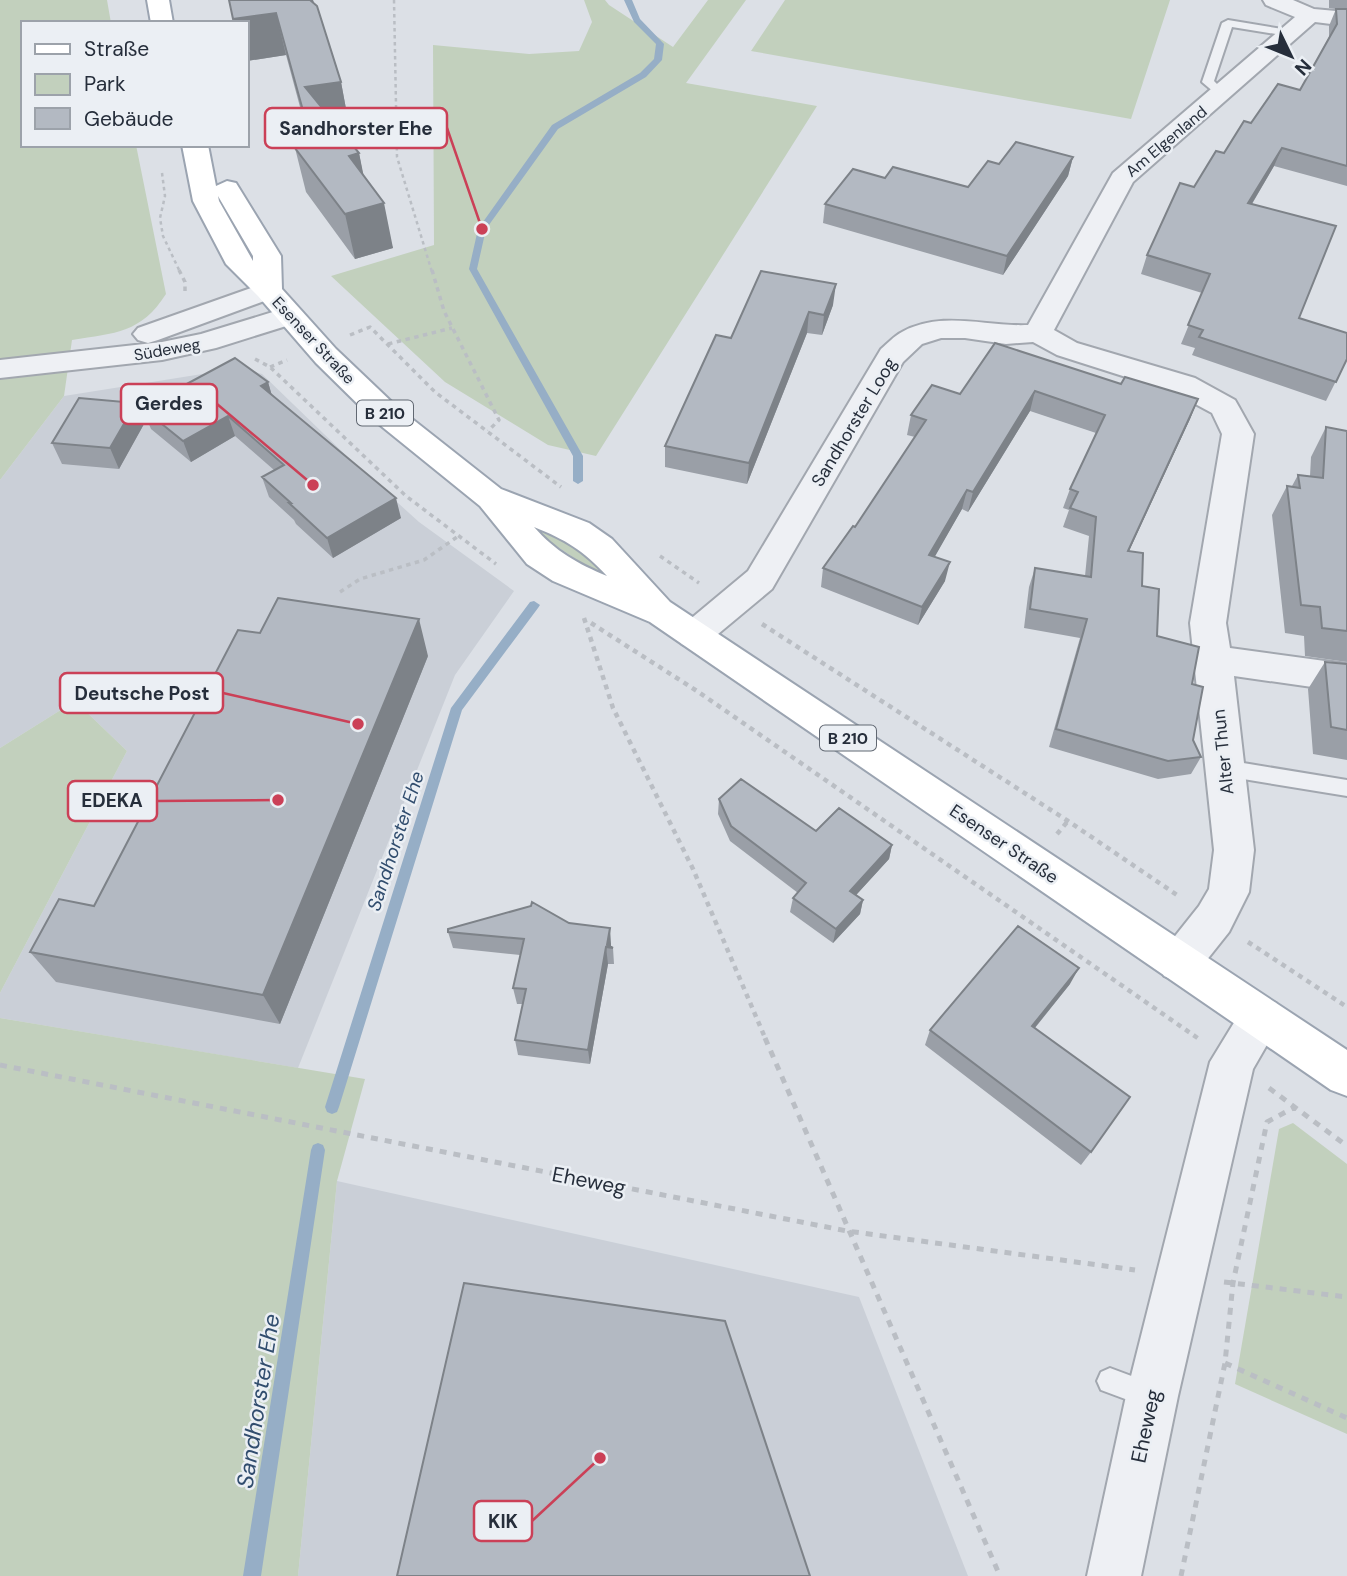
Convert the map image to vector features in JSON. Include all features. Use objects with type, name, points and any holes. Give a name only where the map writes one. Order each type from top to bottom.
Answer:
[{"type":"main road","points":[[158,0],[162,21]]},
{"type":"main road","name":"Esenser Straße","points":[[197,150],[206,201],[240,264],[386,414],[491,498],[539,555],[565,572],[678,624],[1347,1075]]},
{"type":"street","points":[[1273,0],[1310,15],[1347,19]]},
{"type":"street","name":"Am Elgenland","points":[[1038,333],[1122,178],[1310,15]]},
{"type":"street","name":"Südeweg","points":[[41,366],[94,352],[268,290]]},
{"type":"street","name":"Südeweg","points":[[0,369],[162,351],[220,338],[289,316]]},
{"type":"street","name":"Sandhorster Loog","points":[[678,624],[731,604],[760,580],[891,356],[912,338],[939,329],[965,329],[1006,335],[1038,333]]},
{"type":"street","points":[[1038,333],[1068,349],[1184,385],[1224,407],[1238,434],[1208,623],[1214,659],[1347,678]]},
{"type":"street","name":"Alter Thun","points":[[1179,962],[1214,919],[1229,892],[1234,850],[1214,659]]},
{"type":"street","name":"Eheweg","points":[[1114,1576],[1131,1389],[1180,1276],[1232,1062],[1261,1017]]},
{"type":"lane","points":[[1221,94],[1208,82],[1228,23],[1288,33]]},
{"type":"lane","points":[[1225,768],[1347,788]]},
{"type":"path","points":[[394,0],[397,157],[444,311],[499,420],[488,431]]},
{"type":"path","points":[[162,173],[165,196],[160,218],[163,236],[185,282],[185,297],[200,315]]},
{"type":"path","points":[[370,327],[435,392],[562,488]]},
{"type":"path","points":[[387,344],[452,328]]},
{"type":"path","points":[[220,338],[236,356],[253,359],[270,367],[364,458],[457,537],[504,569]]},
{"type":"path","points":[[340,592],[360,579],[424,560],[457,537]]},
{"type":"path","points":[[651,550],[1068,821]]},
{"type":"path","points":[[574,612],[697,691],[1232,1062],[1347,1146]]},
{"type":"path","points":[[586,620],[612,708],[693,869],[847,1231],[1000,1576]]},
{"type":"path","name":"Eheweg","points":[[0,1065],[847,1231],[1347,1297]]},
{"type":"path","points":[[1181,1576],[1225,1363],[1233,1283],[1267,1122],[1295,1107]]},
{"type":"path","points":[[1225,1363],[1347,1418]]},
{"type":"shaded area","points":[[240,368],[262,374],[419,522],[514,591],[455,675],[298,1068],[0,1018],[0,993],[127,751],[75,701],[0,748],[0,480],[64,396]]},
{"type":"shaded area","points":[[337,1181],[859,1297],[968,1576],[298,1576]]},
{"type":"green space","points":[[0,0],[107,0],[111,21],[21,21],[21,147],[136,147],[166,294],[157,307],[137,324],[114,333],[72,340],[64,396],[0,480]]},
{"type":"green space","points":[[584,0],[605,0],[673,47],[708,0],[746,0],[686,83],[817,106],[596,456],[548,445],[445,382],[331,276],[434,245],[433,45],[529,54],[579,51],[592,22]]},
{"type":"green space","points":[[785,0],[1170,0],[1131,119],[751,51]]},
{"type":"green space","points":[[515,518],[541,525],[628,587],[620,589]]},
{"type":"green space","points":[[75,701],[127,751],[0,993],[0,748]]},
{"type":"green space","points":[[0,1018],[365,1079],[337,1181],[298,1576],[0,1576]]},
{"type":"green space","points":[[1293,1123],[1347,1164],[1347,1434],[1235,1384],[1279,1129]]},
{"type":"building","points":[[229,0],[310,0],[317,6],[341,82],[305,87],[359,153],[349,156],[384,203],[345,214],[295,148],[312,143],[276,13],[233,19]]},
{"type":"building","points":[[1336,9],[1347,9],[1347,166],[1282,148],[1248,203],[1336,226],[1299,318],[1347,333],[1347,359],[1336,382],[1199,337],[1203,330],[1188,325],[1210,274],[1147,255],[1180,183],[1194,187],[1216,151],[1224,153],[1244,121],[1251,123],[1278,84],[1300,90],[1337,24]]},
{"type":"building","points":[[1016,142],[1073,157],[1007,256],[825,204],[853,169],[885,178],[893,167],[968,187],[988,161],[999,164]]},
{"type":"building","points":[[761,271],[836,284],[824,315],[809,312],[749,463],[665,446],[716,335],[731,338]]},
{"type":"building","points":[[995,343],[1121,384],[1125,377],[1198,399],[1128,551],[1143,553],[1142,586],[1159,589],[1157,636],[1199,647],[1192,684],[1203,687],[1193,740],[1201,757],[1168,761],[1056,729],[1087,619],[1030,609],[1035,568],[1091,577],[1096,517],[1070,508],[1078,492],[1070,489],[1105,415],[1035,391],[973,492],[967,490],[929,555],[950,562],[922,607],[823,568],[853,526],[855,527],[926,420],[911,415],[932,385],[960,394]]},
{"type":"building","points":[[235,358],[268,382],[261,386],[396,498],[327,538],[262,477],[284,465],[228,416],[183,441],[142,408]]},
{"type":"building","points":[[79,398],[136,403],[110,448],[52,443]]},
{"type":"building","points":[[1326,427],[1347,431],[1347,631],[1322,628],[1320,607],[1301,605],[1287,486],[1300,488],[1298,475],[1323,478]]},
{"type":"building","points":[[278,598],[419,619],[263,995],[30,952],[59,899],[94,906],[238,630],[260,633]]},
{"type":"building","points":[[1325,662],[1347,664],[1347,730],[1331,727]]},
{"type":"building","points":[[741,779],[816,831],[839,808],[892,845],[850,891],[863,900],[836,929],[793,898],[806,883],[731,826],[719,799]]},
{"type":"building","points":[[532,902],[569,923],[610,928],[607,945],[613,948],[606,947],[588,1050],[515,1040],[526,989],[513,988],[524,939],[448,932],[448,929],[531,906]]},
{"type":"building","points":[[1018,926],[1079,968],[1032,1026],[1130,1097],[1091,1152],[930,1030]]},
{"type":"building","points":[[464,1283],[725,1321],[810,1576],[397,1576]]},
{"type":"waterway","name":"Sandhorster Ehe","points":[[578,481],[578,456],[473,269],[482,229],[555,127],[643,75],[658,60],[660,44],[637,20],[628,0]]},
{"type":"waterway","name":"Sandhorster Ehe","points":[[332,1107],[457,708],[534,605]]},
{"type":"waterway","name":"Sandhorster Ehe","points":[[252,1576],[318,1150]]},
{"type":"place","name":"Sandhorster Ehe","points":[[482,229]]},
{"type":"place","name":"Gerdes","points":[[313,485]]},
{"type":"place","name":"Deutsche Post","points":[[358,724]]},
{"type":"place","name":"EDEKA","points":[[278,800]]},
{"type":"place","name":"KIK","points":[[600,1458]]}]
